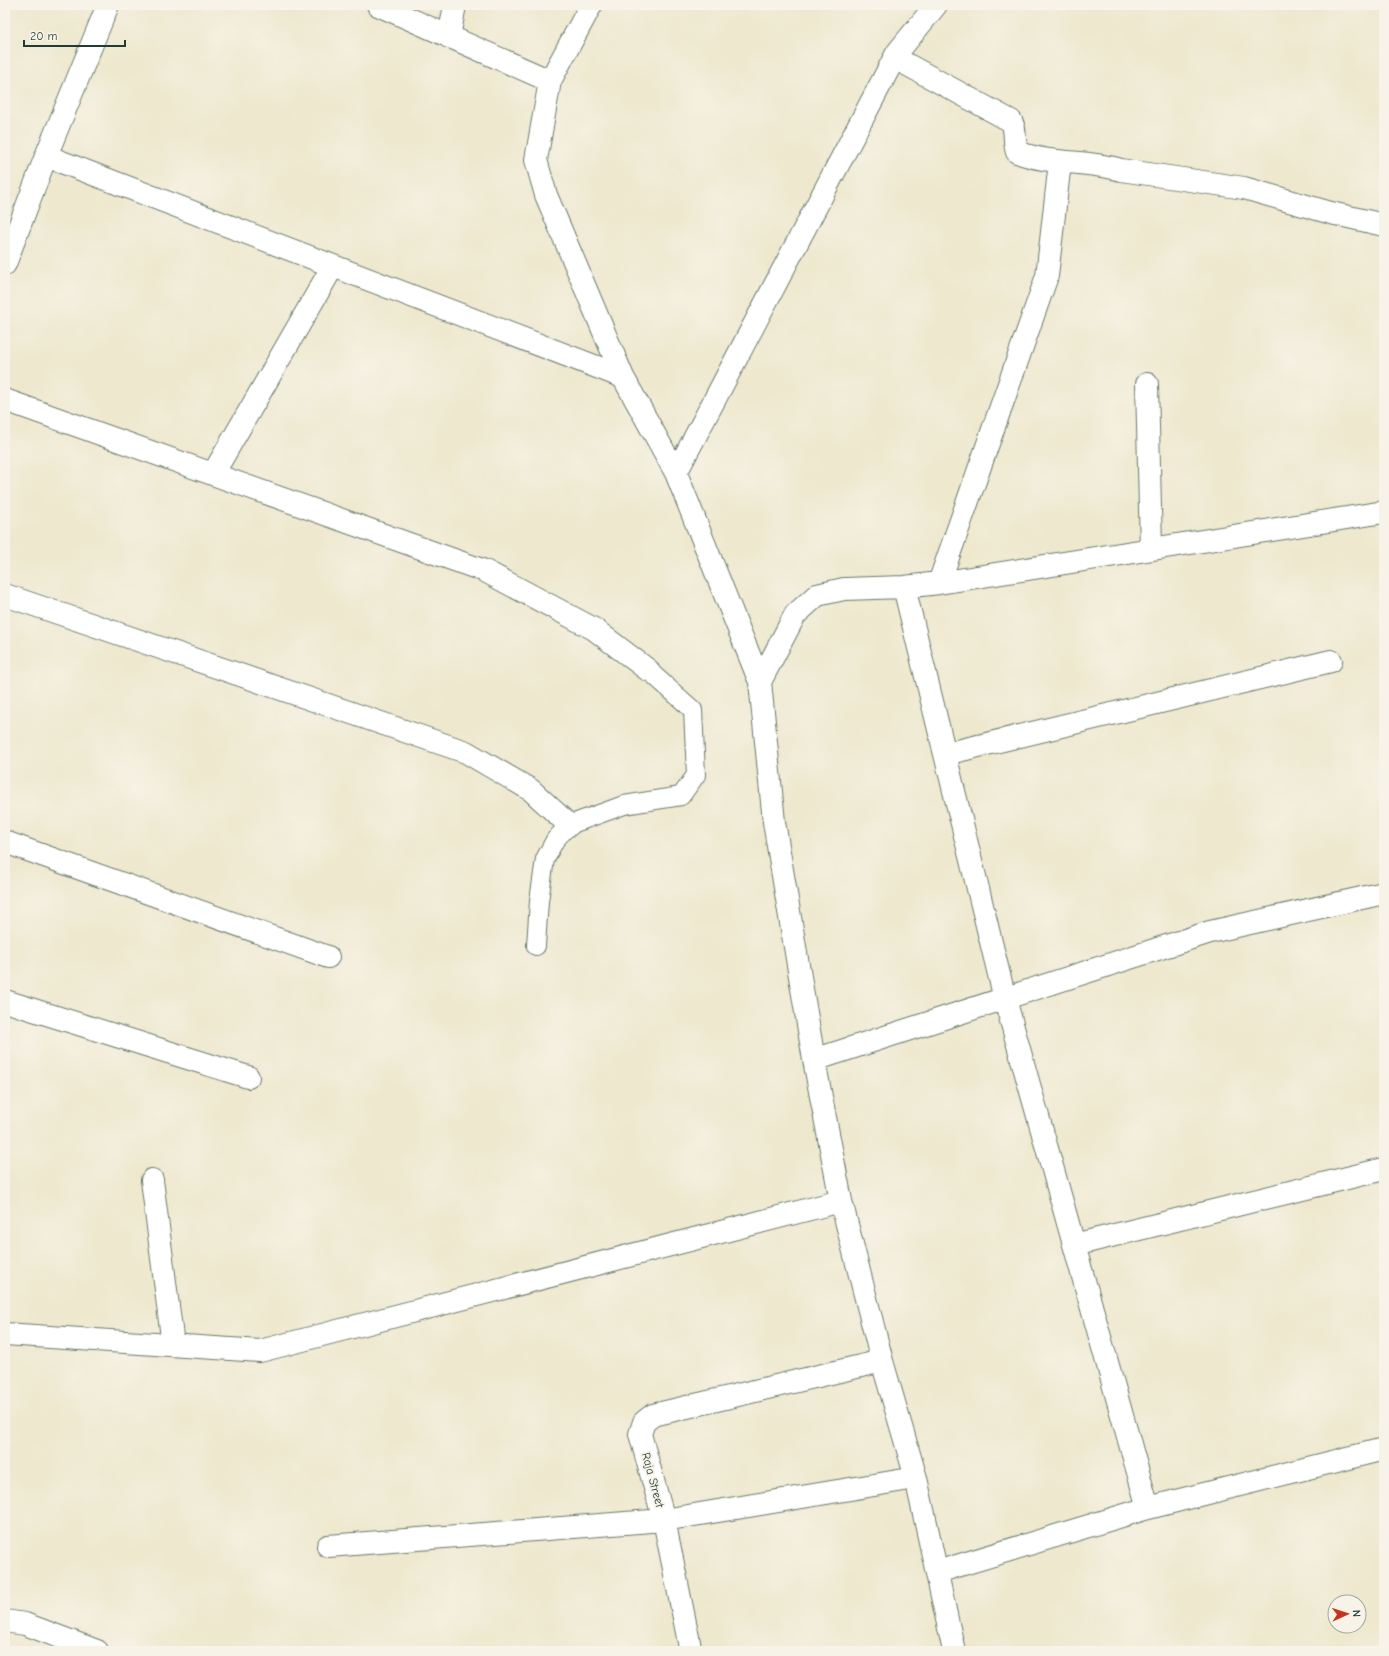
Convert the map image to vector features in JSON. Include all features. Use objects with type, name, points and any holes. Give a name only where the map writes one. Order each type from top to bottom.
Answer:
[{"type":"street","points":[[8,250],[108,5]]},
{"type":"street","points":[[378,5],[550,81]]},
{"type":"street","points":[[449,37],[455,5]]},
{"type":"street","points":[[591,5],[550,81],[536,160],[546,195],[623,377],[676,473],[760,682],[774,822],[814,1060],[841,1201],[882,1361],[916,1478],[954,1651]]},
{"type":"street","points":[[676,473],[895,58],[936,5]]},
{"type":"street","points":[[895,58],[1011,120],[1015,127],[1015,146],[1017,152],[1060,162],[1107,166],[1121,170],[1244,188],[1331,213],[1384,225]]},
{"type":"street","points":[[46,156],[623,377]]},
{"type":"street","points":[[939,583],[1047,276],[1060,162]]},
{"type":"street","points":[[213,474],[333,266]]},
{"type":"street","points":[[1147,384],[1151,549]]},
{"type":"street","points":[[5,400],[485,571],[594,629],[648,670]]},
{"type":"street","points":[[760,682],[795,615],[817,595],[844,588],[904,587],[939,583],[1384,512]]},
{"type":"street","points":[[904,587],[1005,999],[1148,1508]]},
{"type":"street","points":[[5,595],[466,752],[531,790],[569,825]]},
{"type":"street","points":[[945,754],[1331,661]]},
{"type":"street","points":[[5,842],[328,957]]},
{"type":"street","points":[[814,1060],[1210,932],[1384,893]]},
{"type":"street","points":[[5,1001],[248,1077]]},
{"type":"street","points":[[1074,1245],[1384,1170]]},
{"type":"street","points":[[152,1180],[173,1345]]},
{"type":"street","points":[[5,1334],[260,1350],[841,1201]]},
{"type":"street","name":"Raja Street","points":[[328,1546],[664,1520],[640,1434],[644,1422],[653,1415],[882,1361]]},
{"type":"street","points":[[937,1572],[1148,1508],[1384,1449]]},
{"type":"street","points":[[690,1648],[664,1520],[916,1478]]},
{"type":"street","points":[[5,1621],[25,1624],[96,1651]]},
{"type":"lane","points":[[536,946],[545,859],[555,840],[569,825],[624,805],[681,796],[696,775],[693,710],[648,670]]}]
